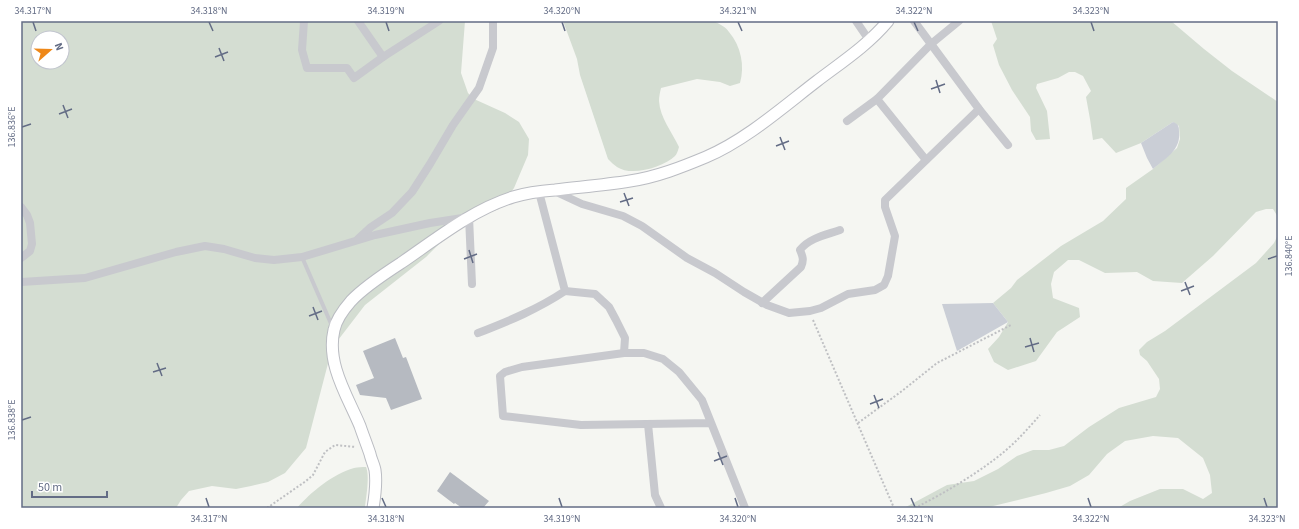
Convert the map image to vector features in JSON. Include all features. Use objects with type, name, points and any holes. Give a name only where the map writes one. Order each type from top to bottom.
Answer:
[{"type":"street","points":[[304,21],[302,50],[307,68],[347,68],[354,78],[383,57],[439,21]]},
{"type":"street","points":[[358,21],[383,57]]},
{"type":"street","points":[[357,240],[371,227],[392,213],[412,192],[453,125],[479,88],[493,48],[493,21]]},
{"type":"street","points":[[856,21],[869,40]]},
{"type":"street","points":[[373,508],[375,494],[375,470],[368,448],[348,403],[335,367],[333,348],[334,330],[341,314],[352,300],[379,278],[431,242],[469,217],[497,203],[514,197],[551,190],[631,181],[667,172],[709,156],[738,140],[783,108],[853,54],[878,33],[888,21]]},
{"type":"street","points":[[914,21],[979,109],[1008,145]]},
{"type":"street","points":[[847,121],[877,99],[931,44],[959,21]]},
{"type":"street","points":[[877,99],[926,160]]},
{"type":"street","points":[[551,190],[582,204],[623,216],[642,226],[687,258],[715,273],[762,303],[789,313],[810,311],[821,308],[848,294],[875,290],[884,285],[888,276],[895,236],[885,207],[885,200],[979,109]]},
{"type":"street","points":[[539,192],[565,291]]},
{"type":"street","points":[[21,207],[30,222],[32,244],[30,251],[21,258]]},
{"type":"street","points":[[21,282],[85,278],[176,252],[205,246],[224,248],[255,258],[274,260],[302,257],[357,240],[430,223],[469,217]]},
{"type":"street","points":[[469,217],[472,284]]},
{"type":"street","points":[[762,303],[801,267],[803,257],[800,250],[804,245],[840,230]]},
{"type":"street","points":[[478,333],[517,318],[546,304],[565,291],[595,294],[608,307],[625,338],[624,353]]},
{"type":"street","points":[[711,423],[581,425],[503,416],[500,376],[505,372],[522,368],[624,353],[644,353],[663,359],[679,372],[702,400],[745,508]]},
{"type":"street","points":[[648,424],[655,495],[660,508]]},
{"type":"lane","points":[[302,257],[334,330]]},
{"type":"path","points":[[810,311],[894,508]]},
{"type":"path","points":[[858,423],[902,391],[937,362],[1011,325]]},
{"type":"path","points":[[915,508],[970,477],[1017,441],[1040,415]]},
{"type":"path","points":[[267,508],[310,478],[325,452],[334,445],[368,448]]},
{"type":"shaded area","points":[[21,21],[465,21],[461,73],[468,93],[474,99],[505,113],[519,122],[529,139],[528,155],[514,188],[499,209],[470,219],[455,228],[426,257],[365,305],[332,348],[306,448],[285,473],[268,482],[236,489],[212,486],[189,491],[176,508],[21,508]]},
{"type":"shaded area","points":[[563,21],[714,21],[726,29],[733,38],[739,50],[742,63],[740,83],[730,86],[720,82],[697,79],[661,88],[659,99],[660,107],[664,119],[679,147],[677,153],[670,160],[655,167],[639,171],[623,170],[608,159],[580,75],[577,59]]},
{"type":"shaded area","points":[[991,21],[1171,21],[1232,71],[1278,102],[1278,217],[1273,209],[1266,209],[1256,212],[1213,256],[1182,283],[1153,281],[1137,272],[1105,273],[1079,260],[1068,260],[1054,272],[1051,284],[1053,298],[1079,308],[1080,317],[1057,332],[1036,361],[1008,370],[994,362],[988,349],[999,337],[1008,322],[993,303],[1011,288],[1017,280],[1061,246],[1103,221],[1126,199],[1126,188],[1153,169],[1177,148],[1180,139],[1179,126],[1173,122],[1141,143],[1116,153],[1102,138],[1093,140],[1086,97],[1091,91],[1083,76],[1075,72],[1069,72],[1058,78],[1037,84],[1036,88],[1047,111],[1050,139],[1036,140],[1031,131],[1030,117],[1012,90],[999,65],[993,45],[997,39]]},
{"type":"shaded area","points":[[1173,122],[1179,127],[1178,144],[1172,153],[1153,169],[1141,143]]},
{"type":"shaded area","points":[[1278,235],[1278,508],[1118,508],[1130,501],[1160,489],[1183,489],[1203,499],[1212,493],[1210,475],[1203,458],[1178,438],[1153,436],[1125,441],[1107,454],[1089,475],[1070,486],[1046,493],[985,508],[904,508],[947,485],[974,481],[998,469],[1017,456],[1033,450],[1049,450],[1064,446],[1089,427],[1119,408],[1156,397],[1160,389],[1159,379],[1147,361],[1140,355],[1139,350],[1147,342],[1165,331],[1256,263],[1274,243]]},
{"type":"shaded area","points":[[993,303],[1008,322],[957,351],[942,304]]},
{"type":"shaded area","points":[[366,467],[368,481],[365,508],[297,508],[330,479],[354,468]]},
{"type":"building","points":[[395,338],[403,358],[406,357],[422,399],[391,410],[386,398],[360,395],[356,385],[374,378],[363,351]]},
{"type":"building","points":[[450,472],[489,501],[483,508],[462,508],[437,491]]}]
